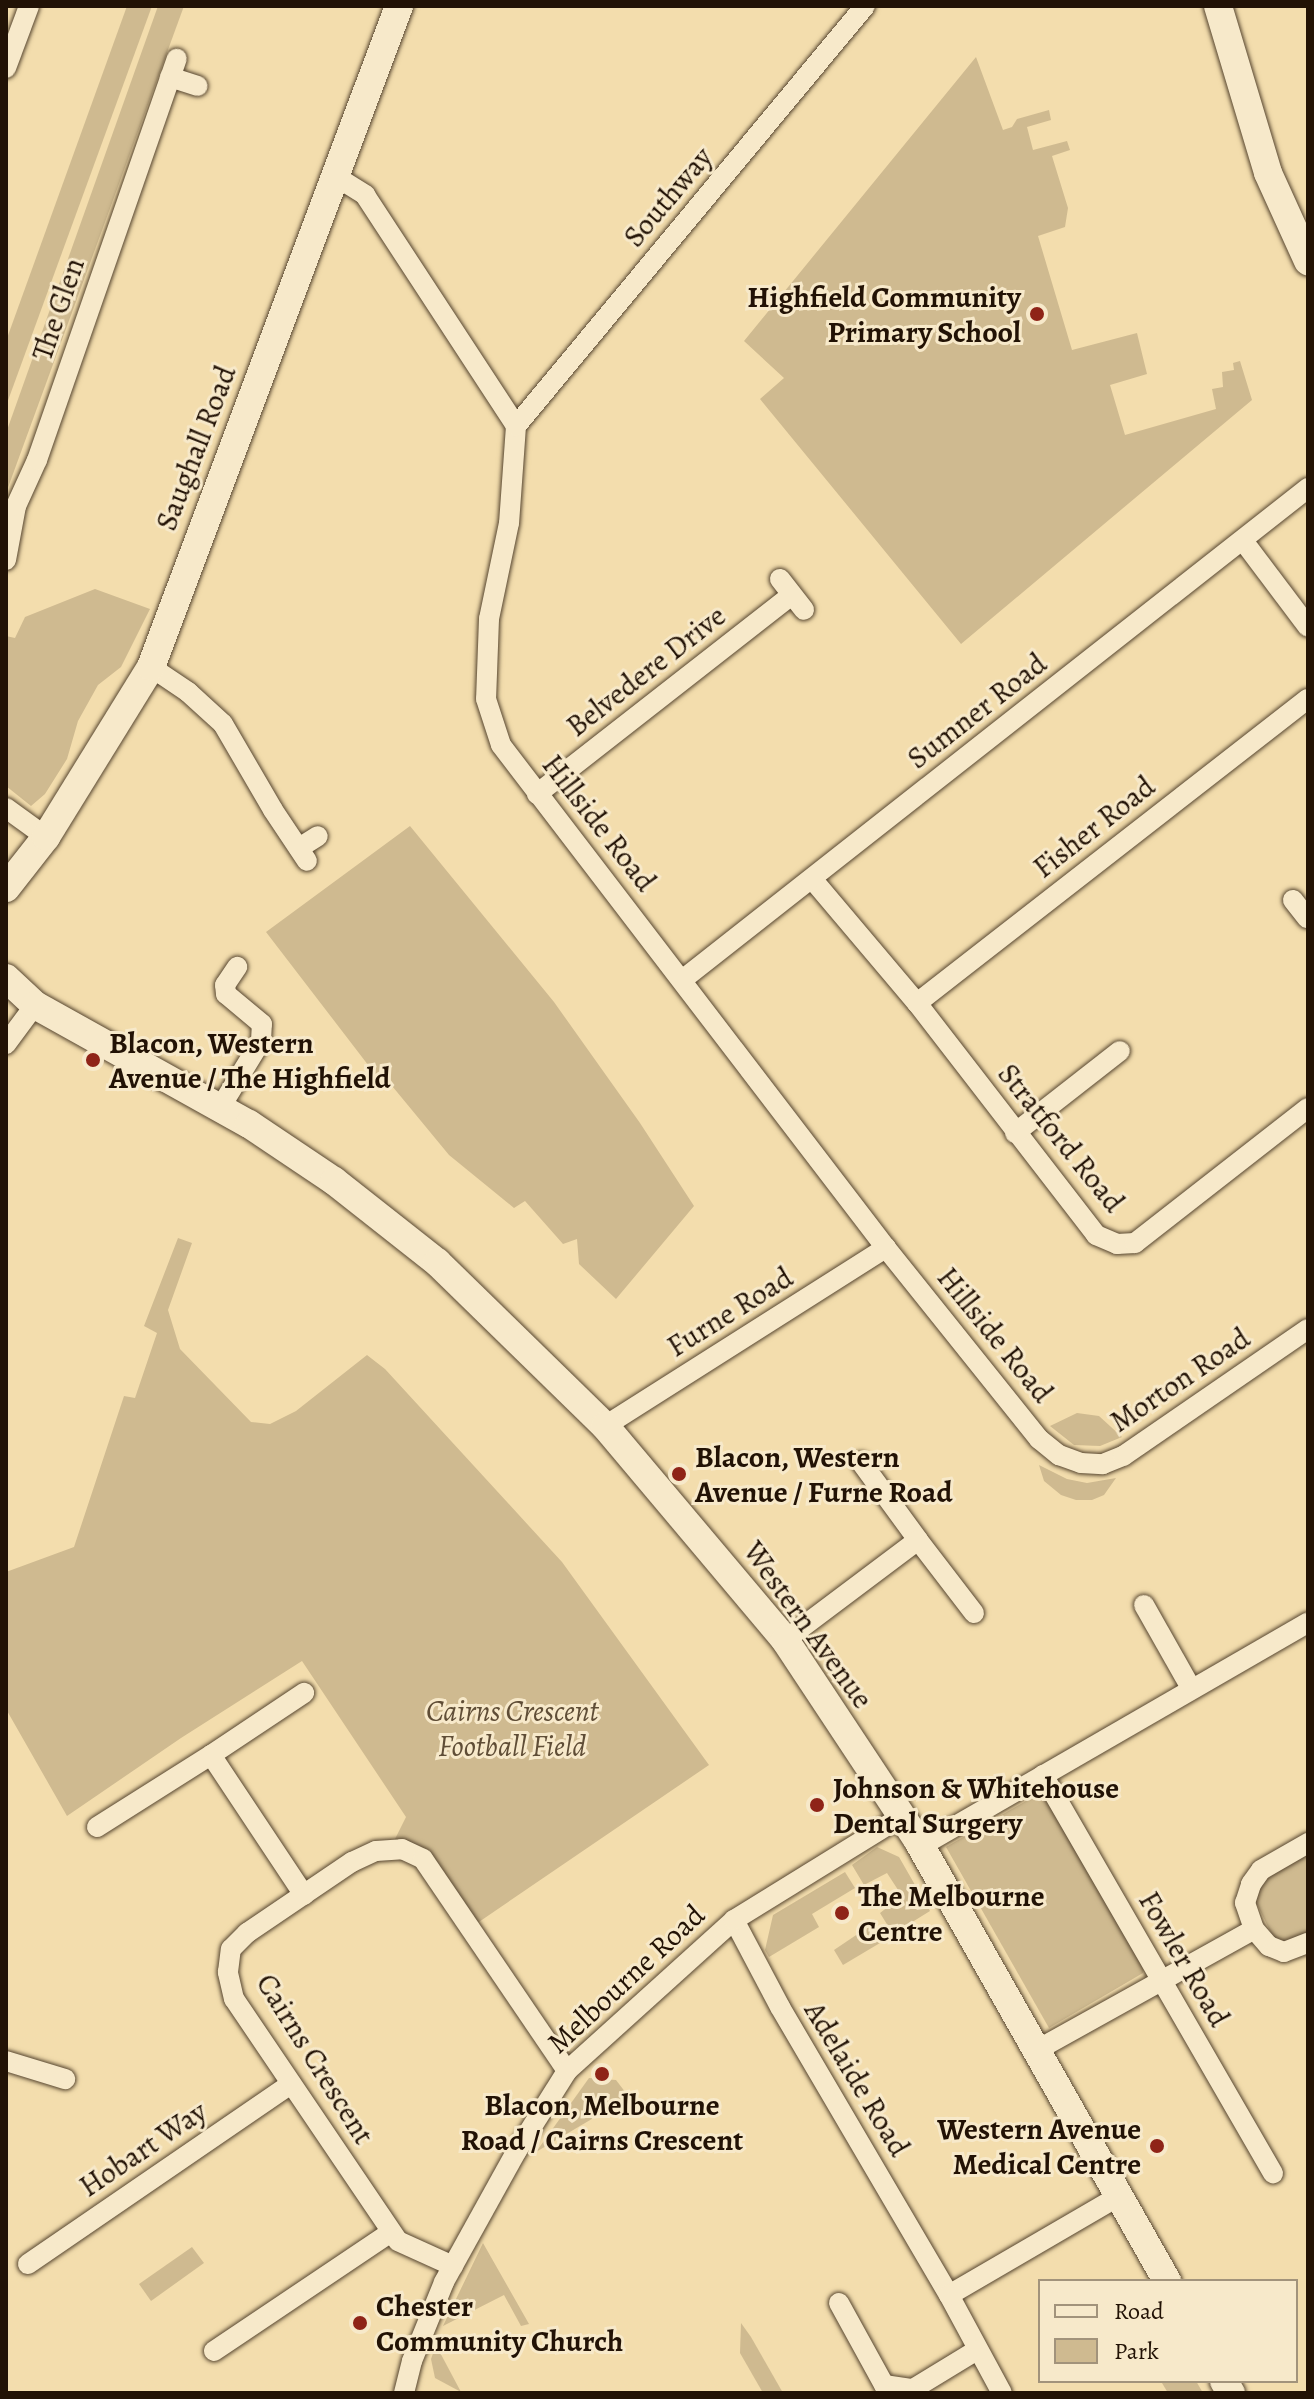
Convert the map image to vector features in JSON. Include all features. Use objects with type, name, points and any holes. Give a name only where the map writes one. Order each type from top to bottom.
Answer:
[{"type":"street","points":[[6,68],[29,6]]},
{"type":"street","name":"Saughall Road","points":[[6,888],[46,837],[151,667],[399,6]]},
{"type":"street","name":"Southway","points":[[516,426],[865,6]]},
{"type":"street","points":[[1218,6],[1268,173],[1308,261]]},
{"type":"street","name":"The Glen","points":[[6,560],[16,506],[37,460],[174,68],[198,86]]},
{"type":"street","points":[[335,176],[365,195],[516,426]]},
{"type":"street","name":"Hillside Road","points":[[516,426],[509,523],[489,619],[486,699],[501,745],[886,1248],[1039,1439]]},
{"type":"street","name":"Sumner Road","points":[[682,980],[1244,542],[1308,488]]},
{"type":"street","points":[[1244,542],[1308,627]]},
{"type":"street","name":"Belvedere Drive","points":[[537,794],[792,594]]},
{"type":"street","points":[[151,667],[188,692],[223,724],[303,854],[318,836]]},
{"type":"street","name":"Fisher Road","points":[[917,1003],[1308,699]]},
{"type":"street","points":[[6,808],[46,837]]},
{"type":"street","name":"Stratford Road","points":[[813,880],[917,1003],[1096,1235],[1117,1244],[1135,1243],[1308,1108]]},
{"type":"street","points":[[220,1108],[261,1041],[262,1024],[226,994],[225,985],[237,967]]},
{"type":"street","name":"Western Avenue","points":[[6,978],[35,1005],[220,1108],[334,1181],[437,1262],[605,1426],[785,1640],[921,1846],[1166,2279]]},
{"type":"street","points":[[6,1044],[35,1005]]},
{"type":"street","points":[[1015,1133],[1120,1051]]},
{"type":"street","name":"Furne Road","points":[[605,1426],[886,1248]]},
{"type":"street","name":"Morton Road","points":[[1039,1439],[1059,1455],[1081,1463],[1103,1464],[1113,1460],[1308,1329]]},
{"type":"street","points":[[861,1462],[974,1613]]},
{"type":"street","points":[[785,1640],[918,1540]]},
{"type":"street","points":[[1144,1605],[1191,1688]]},
{"type":"street","points":[[921,1846],[1308,1623]]},
{"type":"street","points":[[97,1827],[304,1693]]},
{"type":"street","points":[[211,1755],[304,1895]]},
{"type":"street","name":"Fowler Road","points":[[1043,1775],[1273,2173]]},
{"type":"street","name":"Melbourne Road","points":[[428,2393],[406,2389],[417,2347],[453,2266],[516,2152],[567,2071],[734,1920],[901,1817]]},
{"type":"street","points":[[1308,1843],[1261,1870],[1251,1884],[1245,1903],[1254,1929],[1269,1946],[1284,1952],[1308,1943]]},
{"type":"street","name":"Cairns Crescent","points":[[453,2266],[398,2241],[391,2232],[234,1999],[228,1972],[231,1949],[247,1933],[376,1851],[402,1849],[423,1859],[567,2071]]},
{"type":"street","name":"Adelaide Road","points":[[734,1920],[780,2007],[949,2295],[1002,2393]]},
{"type":"street","points":[[1037,2050],[1254,1929]]},
{"type":"street","points":[[6,2061],[65,2082]]},
{"type":"street","name":"Hobart Way","points":[[28,2264],[291,2084]]},
{"type":"street","points":[[949,2295],[1119,2196]]},
{"type":"street","points":[[214,2351],[391,2232]]},
{"type":"street","points":[[839,2303],[877,2389],[913,2389],[977,2350]]},
{"type":"green space","points":[[127,6],[152,6],[6,406],[6,341]]},
{"type":"green space","points":[[158,6],[184,6],[6,493],[6,433]]},
{"type":"green space","name":"Highfield Community Primary School","points":[[976,57],[1003,130],[1012,127],[1017,119],[1049,110],[1051,120],[1027,127],[1033,150],[1067,141],[1070,150],[1052,156],[1068,208],[1065,227],[1038,236],[1072,350],[1137,333],[1147,374],[1110,385],[1125,435],[1216,409],[1212,389],[1223,387],[1222,372],[1234,370],[1233,363],[1240,361],[1252,400],[961,644],[760,399],[784,378],[744,341]]},
{"type":"green space","points":[[95,589],[150,609],[121,667],[98,685],[78,721],[67,759],[45,794],[31,806],[6,786],[6,636],[15,638],[25,617]]},
{"type":"green space","points":[[410,826],[554,1002],[640,1123],[694,1206],[616,1299],[579,1264],[577,1239],[563,1244],[525,1201],[514,1208],[449,1155],[383,1075],[375,1074],[266,932]]},
{"type":"green space","name":"Cairns Crescent Football Field","points":[[178,1238],[192,1243],[168,1310],[180,1349],[251,1422],[270,1424],[296,1411],[367,1355],[385,1369],[562,1562],[709,1765],[473,1926],[456,1900],[392,1845],[406,1817],[302,1661],[67,1816],[6,1709],[6,1572],[74,1547],[124,1396],[135,1398],[157,1333],[144,1326]]},
{"type":"green space","points":[[1077,1413],[1099,1416],[1122,1437],[1100,1446],[1074,1445],[1050,1426]]},
{"type":"green space","points":[[1039,1465],[1067,1479],[1087,1483],[1116,1478],[1104,1495],[1092,1500],[1076,1500],[1061,1495],[1044,1481]]},
{"type":"green space","points":[[1045,1790],[1145,1962],[1143,1973],[1049,2028],[946,1847]]},
{"type":"green space","points":[[877,1847],[899,1857],[930,1911],[893,1934],[880,1913],[902,1896],[887,1873],[864,1885],[852,1865]]},
{"type":"green space","points":[[1308,1852],[1308,1936],[1294,1944],[1273,1937],[1253,1896],[1265,1880]]},
{"type":"green space","points":[[845,1872],[855,1888],[812,1914],[819,1927],[769,1957],[765,1950],[773,1915]]},
{"type":"green space","points":[[874,1923],[885,1940],[843,1965],[834,1950]]},
{"type":"green space","points":[[589,2078],[616,2080],[629,2097],[536,2152]]},
{"type":"green space","points":[[483,2243],[529,2324],[521,2326],[504,2295],[443,2326]]},
{"type":"green space","points":[[192,2247],[204,2263],[151,2301],[139,2284]]},
{"type":"green space","points":[[741,2323],[783,2393],[763,2393],[740,2353]]},
{"type":"green space","points":[[436,2345],[461,2392],[435,2378],[431,2359]]},
{"type":"green space","points":[[1162,2383],[1197,2383],[1203,2393],[1168,2393]]},
{"type":"place","name":"Highfield Community Primary School","points":[[1037,314]]},
{"type":"place","name":"Blacon, Western Avenue / The Highfield","points":[[93,1060]]},
{"type":"place","name":"Blacon, Western Avenue / Furne Road","points":[[679,1474]]},
{"type":"place","name":"Johnson & Whitehouse Dental Surgery","points":[[817,1805]]},
{"type":"place","name":"The Melbourne Centre","points":[[842,1913]]},
{"type":"place","name":"Blacon, Melbourne Road / Cairns Crescent","points":[[602,2074]]},
{"type":"place","name":"Western Avenue Medical Centre","points":[[1157,2146]]},
{"type":"place","name":"Chester Community Church","points":[[360,2323]]}]
